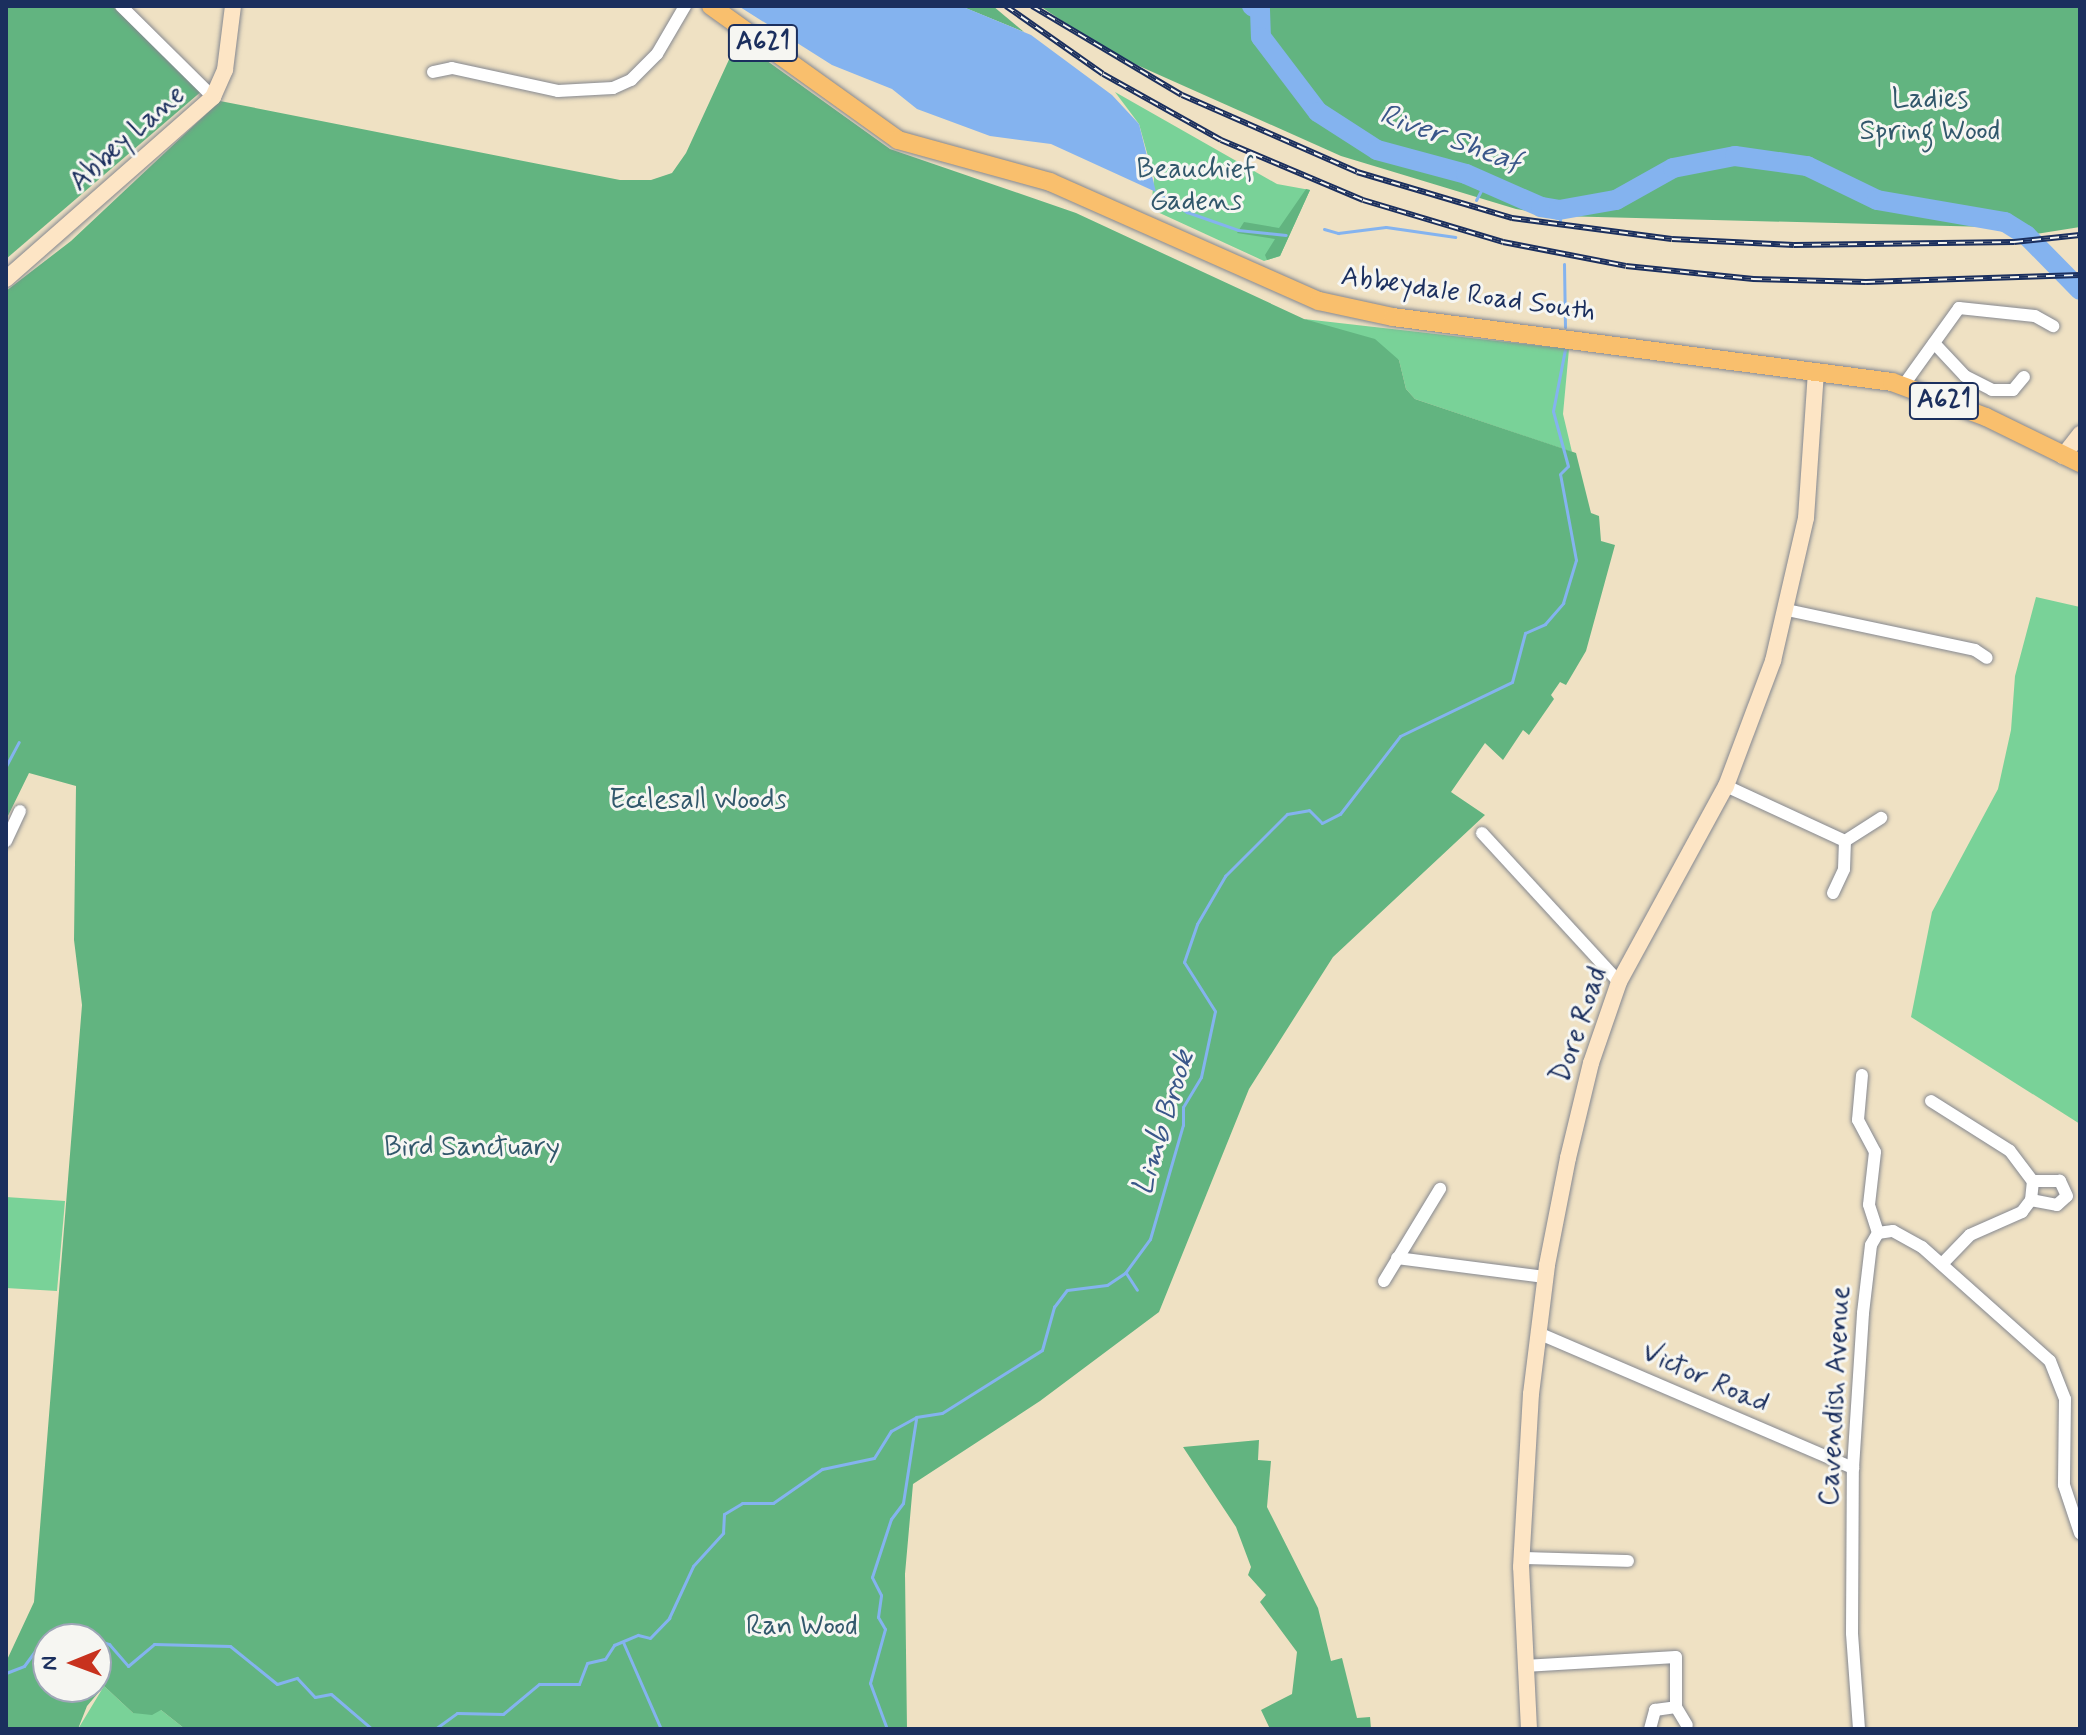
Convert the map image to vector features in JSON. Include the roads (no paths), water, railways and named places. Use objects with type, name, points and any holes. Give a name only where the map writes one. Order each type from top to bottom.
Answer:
[{"type":"main road","name":"Abbeydale Road South","points":[[711,6],[898,140],[1050,182],[1319,301],[1393,317],[1816,371],[1903,386],[1986,417],[2072,460]]},
{"type":"street","points":[[121,6],[213,97]]},
{"type":"street","name":"Abbey Lane","points":[[6,279],[213,97],[225,70],[233,6]]},
{"type":"street","points":[[433,72],[452,68],[558,91],[613,88],[631,80],[657,54],[685,6]]},
{"type":"street","points":[[1903,386],[1959,308],[2035,316],[2053,326]]},
{"type":"street","points":[[1934,343],[1965,376],[1992,390],[2013,390],[2024,377]]},
{"type":"street","name":"Dore Road","points":[[1529,1729],[1524,1666],[1522,1558],[1538,1333],[1545,1277],[1591,1063],[1619,982],[1726,786],[1787,610],[1812,473],[1816,371]]},
{"type":"street","points":[[2072,460],[2080,434]]},
{"type":"street","points":[[1787,610],[1975,650],[1987,658]]},
{"type":"street","points":[[1726,786],[1845,841]]},
{"type":"street","points":[[6,841],[20,811]]},
{"type":"street","points":[[1845,841],[1881,818]]},
{"type":"street","points":[[1482,833],[1619,982]]},
{"type":"street","points":[[1833,893],[1844,869],[1845,841]]},
{"type":"street","name":"Cavendish Avenue","points":[[1859,1729],[1852,1633],[1853,1468],[1863,1313],[1871,1245],[1878,1233],[1869,1205],[1875,1152],[1858,1120],[1862,1075]]},
{"type":"street","points":[[1931,1101],[2010,1151],[2033,1181],[2031,1200],[2014,1217],[1970,1235],[1942,1264]]},
{"type":"street","points":[[2031,1200],[2057,1205],[2067,1196],[2060,1181],[2033,1181]]},
{"type":"street","points":[[1384,1281],[1440,1189]]},
{"type":"street","points":[[1878,1233],[1904,1235],[1942,1264],[2055,1369],[2065,1399],[2064,1485],[2076,1513],[2080,1533]]},
{"type":"street","points":[[1397,1258],[1545,1277]]},
{"type":"street","name":"Victor Road","points":[[1538,1333],[1853,1468]]},
{"type":"street","points":[[1522,1558],[1628,1561]]},
{"type":"street","points":[[1524,1666],[1676,1657],[1676,1707],[1687,1725]]},
{"type":"street","points":[[1650,1729],[1655,1710],[1676,1707]]},
{"type":"water","points":[[961,6],[1031,35],[1112,95],[1139,124],[1156,192],[1051,144],[990,136],[917,109],[892,89],[832,65],[740,7]]},
{"type":"waterway","name":"River Sheaf","points":[[1252,6],[1260,10],[1261,37],[1318,112],[1377,150],[1466,174],[1541,207],[1559,210],[1616,200],[1673,168],[1735,156],[1807,166],[1877,200],[2005,222],[2026,235],[2080,290]]},
{"type":"waterway","points":[[1476,200],[1484,185]]},
{"type":"waterway","points":[[1156,192],[1187,212],[1238,230],[1286,235]]},
{"type":"waterway","name":"Limb Brook","points":[[1559,210],[1560,222]]},
{"type":"waterway","points":[[1324,229],[1338,233],[1386,227],[1455,237]]},
{"type":"waterway","name":"Limb Brook","points":[[1564,264],[1565,327]]},
{"type":"waterway","name":"Limb Brook","points":[[435,1729],[457,1713],[503,1714],[539,1684],[579,1684],[587,1663],[605,1659],[614,1645],[638,1635],[650,1638],[669,1618],[693,1566],[723,1533],[724,1514],[742,1503],[773,1503],[822,1469],[874,1458],[891,1431],[916,1417],[942,1413],[1042,1350],[1054,1307],[1067,1290],[1107,1285],[1125,1273],[1150,1239],[1183,1125],[1183,1107],[1201,1077],[1215,1011],[1184,962],[1197,924],[1225,876],[1287,814],[1309,810],[1322,823],[1340,814],[1400,736],[1512,682],[1525,633],[1545,624],[1563,603],[1576,560],[1560,474],[1568,466],[1553,411],[1565,349]]},
{"type":"waterway","points":[[6,766],[19,742]]},
{"type":"waterway","points":[[1126,1273],[1137,1290]]},
{"type":"waterway","points":[[887,1729],[870,1683],[885,1629],[878,1617],[881,1595],[872,1577],[891,1519],[903,1503],[916,1419]]},
{"type":"waterway","points":[[623,1642],[661,1729]]},
{"type":"waterway","name":"Limb Brook","points":[[112,1647],[128,1666],[154,1644],[230,1646],[277,1684],[297,1678],[315,1697],[331,1694],[372,1729]]},
{"type":"waterway","name":"Limb Brook","points":[[6,1673],[24,1666],[32,1655]]},
{"type":"railway","points":[[1006,6],[1103,74],[1221,140],[1363,200],[1503,242],[1626,266],[1753,279],[1866,282],[2080,275]]},
{"type":"railway","points":[[1032,6],[1182,95],[1357,172],[1512,218],[1672,239],[1794,245],[2014,242],[2080,235]]},
{"type":"park label","name":"Ladies Spring Wood","points":[[1930,116]]},
{"type":"park label","name":"Beauchief Gadens","points":[[1196,186]]},
{"type":"park label","name":"Ecclesall Woods","points":[[698,801]]},
{"type":"park label","name":"Bird Sanctuary","points":[[472,1148]]},
{"type":"park label","name":"Ran Wood","points":[[802,1627]]}]
